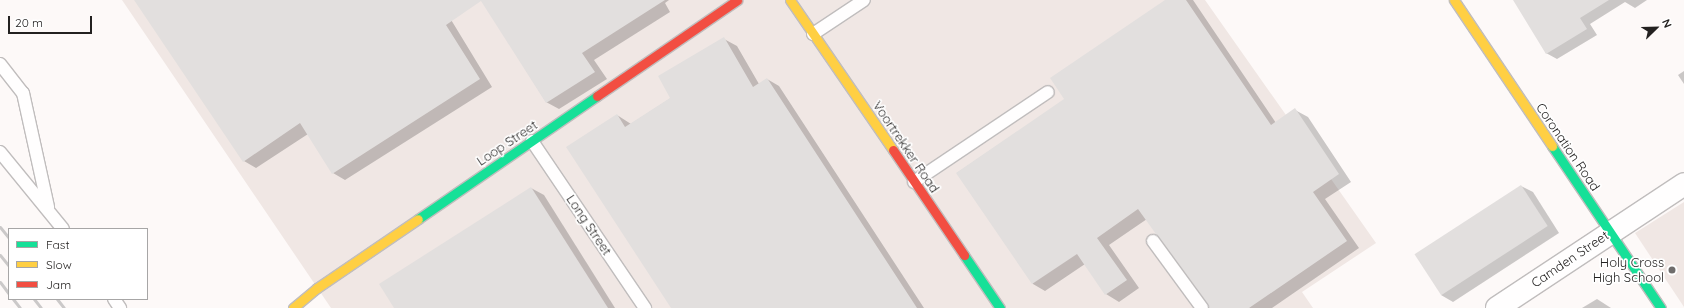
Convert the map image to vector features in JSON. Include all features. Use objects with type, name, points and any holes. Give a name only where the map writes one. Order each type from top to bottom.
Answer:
[{"type":"street","name":"Loop Street","points":[[294,308],[317,288],[737,0]]},
{"type":"street","name":"Voortrekker Road","points":[[790,0],[1000,308]]},
{"type":"street","name":"Coronation Road","points":[[1454,0],[1661,308]]},
{"type":"street","name":"Camden Street","points":[[1496,308],[1609,232],[1684,184]]},
{"type":"lane","points":[[813,34],[864,0]]},
{"type":"lane","points":[[0,64],[23,93],[48,207]]},
{"type":"lane","points":[[914,182],[1048,92]]},
{"type":"lane","name":"Long Street","points":[[532,141],[645,308]]},
{"type":"lane","points":[[0,152],[48,207],[62,228]]},
{"type":"lane","points":[[1153,241],[1202,308]]},
{"type":"shaded area","points":[[122,0],[1205,0],[1376,243],[1302,292],[1313,308],[331,308]]},
{"type":"shaded area","name":"Holy Cross High School","points":[[1684,202],[1684,307],[1635,233]]},
{"type":"building","points":[[134,0],[665,0],[582,53],[595,72],[546,103],[481,1],[446,25],[480,79],[332,174],[300,123],[243,162]]},
{"type":"building","points":[[1165,0],[1186,0],[1271,125],[1295,108],[1339,174],[1313,192],[1347,241],[1249,308],[1209,308],[1138,209],[1097,238],[1127,280],[1105,295],[1077,254],[1032,284],[956,173],[1064,99],[1050,78]]},
{"type":"building","points":[[1513,0],[1609,0],[1580,18],[1587,29],[1546,54]]},
{"type":"building","points":[[724,37],[753,87],[767,78],[917,308],[671,308],[566,147],[617,114],[625,127],[670,98],[658,76]]},
{"type":"building","points":[[1521,185],[1548,226],[1441,295],[1414,254]]},
{"type":"building","points":[[531,187],[608,308],[394,308],[379,284]]},
{"type":"railway","points":[[0,227],[8,237]]},
{"type":"railway","points":[[0,255],[8,265]]},
{"type":"railway","points":[[0,282],[8,293]]},
{"type":"railway","points":[[14,300],[20,308]]},
{"type":"railway","points":[[35,300],[41,308]]},
{"type":"railway","points":[[58,300],[64,308]]},
{"type":"traffic: fast","points":[[418,219],[597,96]]},
{"type":"traffic: fast","points":[[1552,146],[1661,308]]},
{"type":"traffic: fast","points":[[964,255],[1000,308]]},
{"type":"traffic: slow","points":[[790,0],[893,150]]},
{"type":"traffic: slow","points":[[1454,0],[1552,146]]},
{"type":"traffic: slow","points":[[293,308],[317,288],[418,219]]},
{"type":"traffic: jam","points":[[597,96],[737,0]]},
{"type":"traffic: jam","points":[[893,150],[964,255]]},
{"type":"place","name":"Holy Cross High School","points":[[1672,270]]}]
